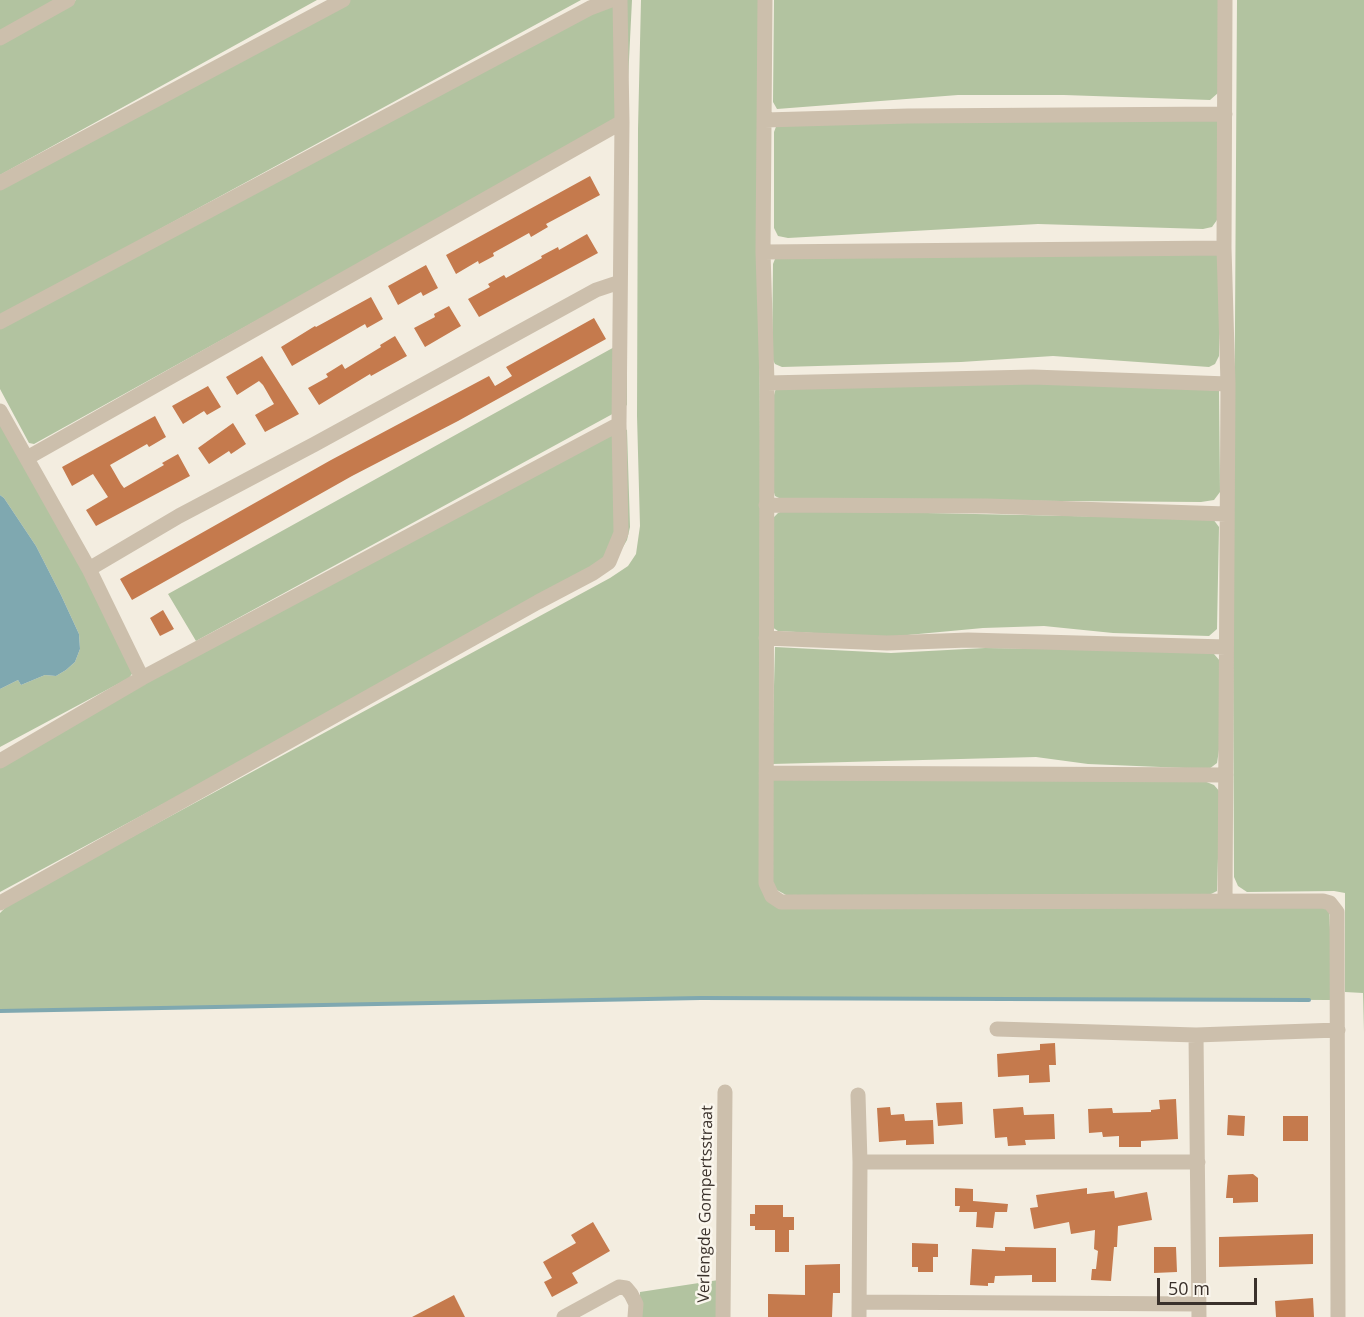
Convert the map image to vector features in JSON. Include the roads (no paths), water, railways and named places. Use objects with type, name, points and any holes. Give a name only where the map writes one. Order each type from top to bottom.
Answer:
[{"type":"street","points":[[0,38],[68,0]]},
{"type":"street","points":[[0,183],[343,0]]},
{"type":"street","points":[[0,322],[579,14],[611,0]]},
{"type":"street","points":[[0,903],[609,562],[621,533],[620,0]]},
{"type":"street","points":[[765,0],[763,252],[767,383],[766,883],[772,896],[781,902],[1323,901],[1330,903],[1337,912],[1338,1317]]},
{"type":"street","points":[[1225,0],[1224,248],[1228,384],[1225,901]]},
{"type":"street","points":[[765,120],[908,116],[1225,114]]},
{"type":"street","points":[[27,458],[622,122]]},
{"type":"street","points":[[763,252],[1224,248]]},
{"type":"street","points":[[89,569],[179,516],[596,290],[620,282]]},
{"type":"street","points":[[767,383],[1033,377],[1228,384]]},
{"type":"street","points":[[0,411],[89,569],[142,678]]},
{"type":"street","points":[[0,760],[142,678],[619,424]]},
{"type":"street","points":[[766,505],[987,506],[1226,514]]},
{"type":"street","points":[[766,638],[887,643],[968,640],[1226,646]]},
{"type":"street","points":[[766,772],[1226,775]]},
{"type":"street","points":[[997,1029],[1196,1035],[1338,1030]]},
{"type":"street","points":[[858,1095],[859,1309],[1199,1311],[1196,1035]]},
{"type":"street","name":"Verlengde Gompertsstraat","points":[[723,1317],[725,1092]]},
{"type":"street","points":[[860,1162],[1198,1162]]},
{"type":"street","points":[[564,1317],[619,1287],[626,1288],[632,1294],[636,1304],[635,1317]]},
{"type":"water","points":[[0,495],[36,546],[79,634],[80,649],[75,662],[56,676],[45,675],[21,685],[18,680],[0,689]]},
{"type":"waterway","points":[[0,1011],[701,998],[1309,1000]]}]
